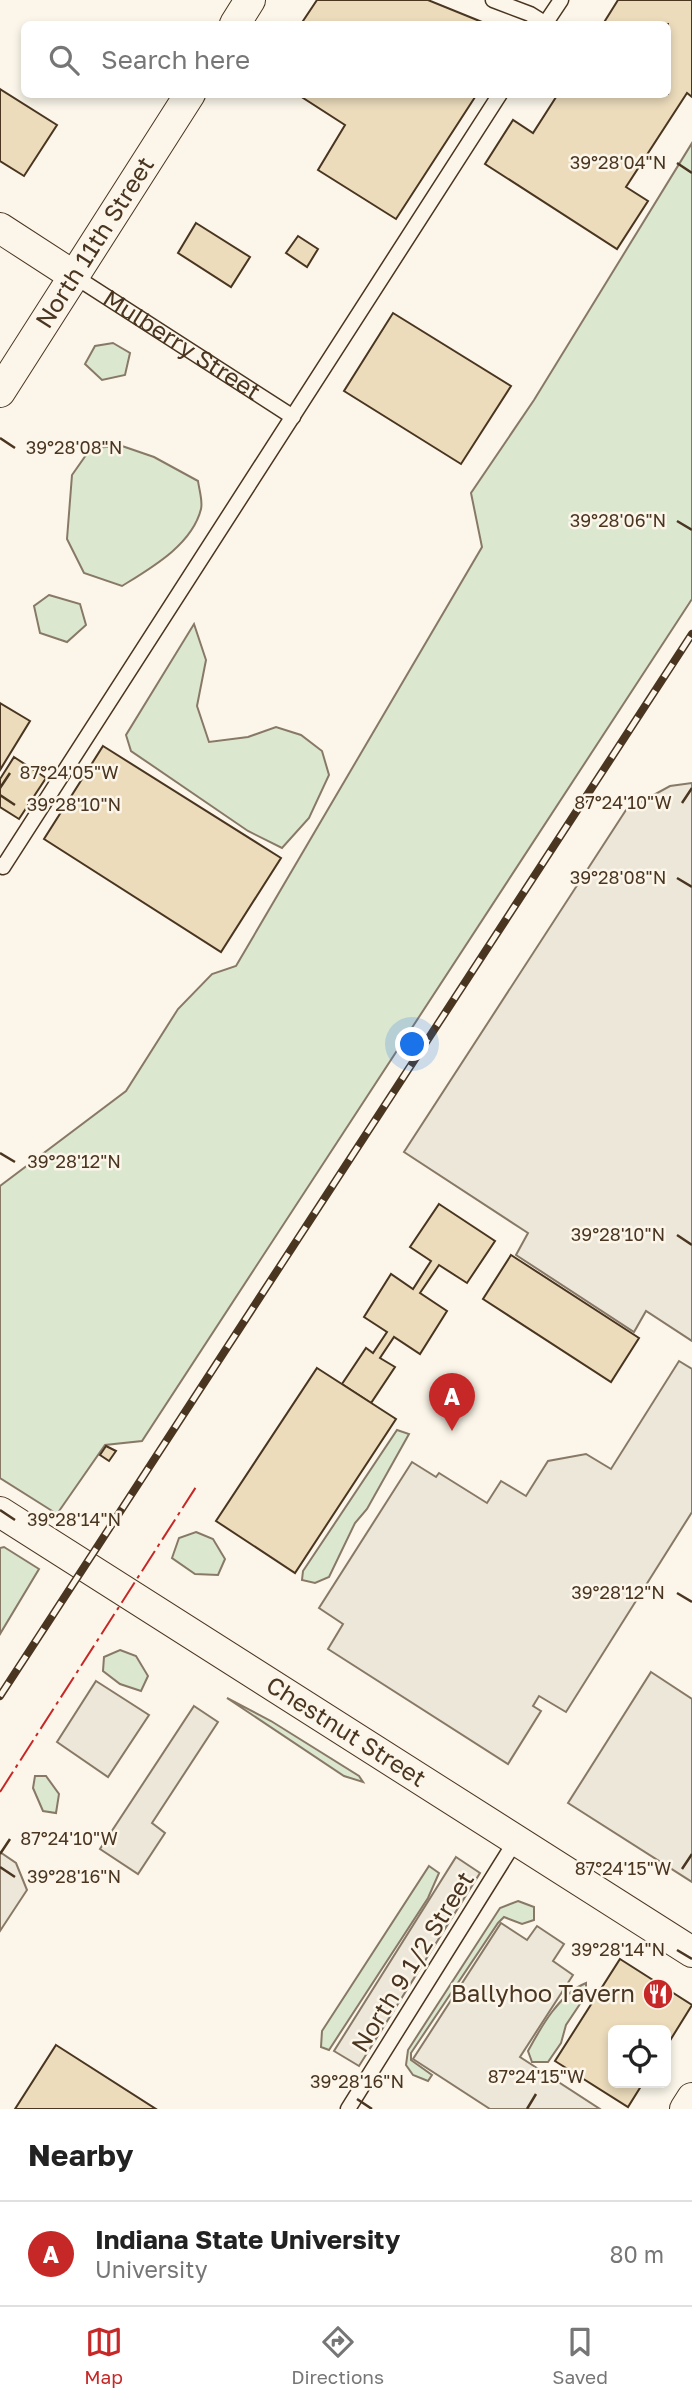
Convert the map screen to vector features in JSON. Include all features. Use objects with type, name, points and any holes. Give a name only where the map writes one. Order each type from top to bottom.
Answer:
[{"type":"street","points":[[237,21],[250,0]]},
{"type":"street","name":"North 11th Street","points":[[0,392],[187,98]]},
{"type":"street","name":"Mulberry Street","points":[[0,228],[75,276]]},
{"type":"street","name":"Chestnut Street","points":[[0,1512],[692,1952]]},
{"type":"street","points":[[685,2109],[692,2098]]},
{"type":"lane","points":[[493,0],[530,14],[540,21]]},
{"type":"lane","points":[[547,21],[561,0]]},
{"type":"lane","points":[[2,866],[497,98]]},
{"type":"lane","name":"Mulberry Street","points":[[75,276],[293,417]]},
{"type":"lane","name":"North 9 1/2 Street","points":[[348,2109],[516,1840]]},
{"type":"green space","points":[[692,143],[692,599],[142,1441],[105,1445],[57,1514],[0,1478],[0,1186],[126,1091],[178,1009],[212,974],[236,966],[482,547],[471,493],[534,400]]},
{"type":"green space","points":[[113,343],[130,353],[125,375],[102,380],[85,364],[95,346]]},
{"type":"green space","points":[[122,446],[154,457],[198,481],[202,502],[196,522],[180,544],[122,586],[84,573],[67,539],[72,475],[91,448]]},
{"type":"green space","points":[[49,595],[80,604],[86,625],[67,642],[40,633],[34,606]]},
{"type":"green space","points":[[194,624],[206,660],[197,706],[209,742],[248,737],[276,727],[301,735],[322,751],[329,775],[309,818],[282,848],[248,831],[131,751],[126,735]]},
{"type":"green space","points":[[397,1430],[409,1434],[367,1509],[355,1523],[329,1577],[315,1583],[302,1580],[303,1571]]},
{"type":"green space","points":[[196,1532],[213,1539],[225,1559],[218,1575],[195,1574],[172,1558],[179,1538]]},
{"type":"green space","points":[[4,1547],[39,1569],[0,1634],[0,1548]]},
{"type":"green space","points":[[120,1650],[136,1656],[148,1676],[141,1691],[120,1684],[103,1671],[104,1657]]},
{"type":"green space","points":[[227,1698],[271,1721],[359,1776],[363,1782],[344,1776]]},
{"type":"green space","points":[[35,1776],[46,1776],[59,1794],[56,1813],[43,1811],[33,1788]]},
{"type":"green space","points":[[429,1866],[439,1873],[428,1898],[329,2050],[321,2047],[322,2031]]},
{"type":"green space","points":[[518,1901],[534,1907],[534,1920],[522,1924],[504,1917],[498,1923],[411,2053],[411,2060],[432,2075],[428,2081],[413,2075],[406,2065],[408,2050],[500,1908]]},
{"type":"green space","points":[[586,1983],[586,1995],[566,2025],[561,2043],[548,2062],[532,2062],[528,2051],[545,2022],[568,1994]]},
{"type":"shaded area","points":[[692,783],[692,1341],[646,1311],[634,1332],[516,1255],[528,1233],[404,1152],[626,810],[670,786]]},
{"type":"shaded area","points":[[679,1361],[692,1369],[692,1512],[566,1712],[539,1696],[533,1706],[541,1711],[508,1764],[328,1649],[343,1624],[319,1608],[412,1462],[436,1477],[439,1473],[487,1503],[501,1481],[526,1496],[548,1461],[586,1454],[611,1469]]},
{"type":"shaded area","points":[[651,1672],[692,1699],[692,1882],[568,1803]]},
{"type":"shaded area","points":[[96,1681],[149,1715],[108,1777],[57,1742]]},
{"type":"shaded area","points":[[194,1706],[218,1722],[152,1823],[165,1833],[138,1874],[100,1849]]},
{"type":"shaded area","points":[[0,1852],[16,1863],[27,1890],[0,1931]]},
{"type":"shaded area","points":[[456,1857],[480,1873],[359,2066],[334,2051]]},
{"type":"shaded area","points":[[501,1923],[527,1940],[537,1926],[564,1944],[553,1961],[573,1975],[520,2057],[600,2109],[490,2109],[413,2059]]},
{"type":"building","points":[[317,0],[428,0],[480,21],[303,21]]},
{"type":"building","points":[[618,0],[692,0],[692,97],[687,93],[626,187],[648,201],[617,249],[485,164],[513,120],[533,133],[555,98],[671,98],[671,21],[605,21]]},
{"type":"building","points":[[0,89],[57,125],[24,176],[0,161]]},
{"type":"building","points":[[303,98],[474,98],[396,219],[318,170],[345,125]]},
{"type":"building","points":[[196,223],[250,257],[231,287],[178,253]]},
{"type":"building","points":[[298,236],[318,249],[307,267],[286,253]]},
{"type":"building","points":[[393,313],[511,386],[461,464],[344,391]]},
{"type":"building","points":[[0,703],[30,721],[0,770]]},
{"type":"building","points":[[103,746],[281,858],[221,952],[44,839]]},
{"type":"building","points":[[14,757],[46,778],[19,819],[0,807],[0,779]]},
{"type":"building","points":[[439,1204],[495,1241],[467,1283],[439,1265],[420,1293],[447,1311],[420,1354],[394,1337],[380,1358],[395,1367],[371,1403],[342,1384],[366,1348],[373,1353],[387,1332],[364,1317],[391,1274],[413,1289],[431,1261],[410,1247]]},
{"type":"building","points":[[511,1255],[639,1338],[611,1382],[483,1299]]},
{"type":"building","points":[[317,1368],[396,1419],[295,1573],[216,1521]]},
{"type":"building","points":[[106,1446],[116,1451],[109,1461],[100,1455]]},
{"type":"building","points":[[620,1959],[692,2005],[671,2039],[671,2025],[608,2025],[608,2088],[640,2088],[628,2107],[555,2061]]},
{"type":"building","points":[[56,2045],[156,2109],[15,2109]]},
{"type":"railway","points":[[0,1696],[692,634]]},
{"type":"power","points":[[0,1792],[196,1487]]},
{"type":"place","name":"Indiana State University","points":[[452,1431]]},
{"type":"place","name":"Ballyhoo Tavern","points":[[658,1994]]}]
